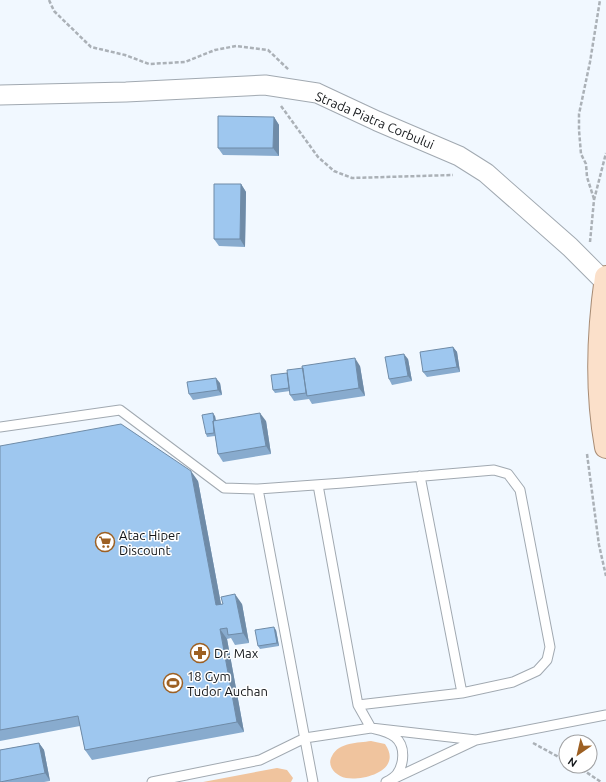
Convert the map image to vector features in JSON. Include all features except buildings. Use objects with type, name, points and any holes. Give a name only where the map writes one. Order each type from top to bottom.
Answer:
[{"type":"main road","points":[[606,280],[599,357],[603,428],[606,447]]},
{"type":"street","name":"Strada Piatra Corbului","points":[[0,95],[126,92],[265,85],[317,93],[377,122],[459,156],[486,174],[606,280]]},
{"type":"lane","points":[[0,427],[120,410],[224,488],[258,489],[494,470],[508,474],[520,490],[550,647],[547,660],[537,671],[513,682],[462,693],[358,705]]},
{"type":"lane","points":[[420,476],[462,693]]},
{"type":"lane","points":[[318,485],[358,705],[371,728],[386,731],[396,738],[402,750],[402,764],[396,776],[387,782]]},
{"type":"lane","points":[[258,489],[306,738],[313,782]]},
{"type":"lane","points":[[387,782],[476,740],[606,715]]},
{"type":"lane","points":[[152,782],[260,760],[306,738],[371,728],[476,740]]},
{"type":"path","points":[[49,0],[54,12],[91,47],[125,55],[149,64],[185,62],[215,50],[236,46],[268,50],[294,75]]},
{"type":"path","points":[[594,200],[587,177],[586,164],[581,154],[579,119],[600,0]]},
{"type":"path","points":[[265,85],[296,124],[318,157],[334,171],[352,178],[455,174]]},
{"type":"path","points":[[514,733],[558,756]]},
{"type":"path","points":[[589,774],[601,782]]},
{"type":"shaded area","points":[[371,741],[385,744],[389,753],[389,761],[386,767],[379,772],[363,778],[342,777],[333,770],[330,760],[335,751],[349,744]]},
{"type":"shaded area","points":[[277,768],[287,770],[293,778],[291,782],[203,782]]},
{"type":"place","name":"Atac Hiper Discount","points":[[105,542]]},
{"type":"place","name":"Dr. Max","points":[[200,653]]},
{"type":"place","name":"18 Gym Tudor Auchan","points":[[173,683]]}]
